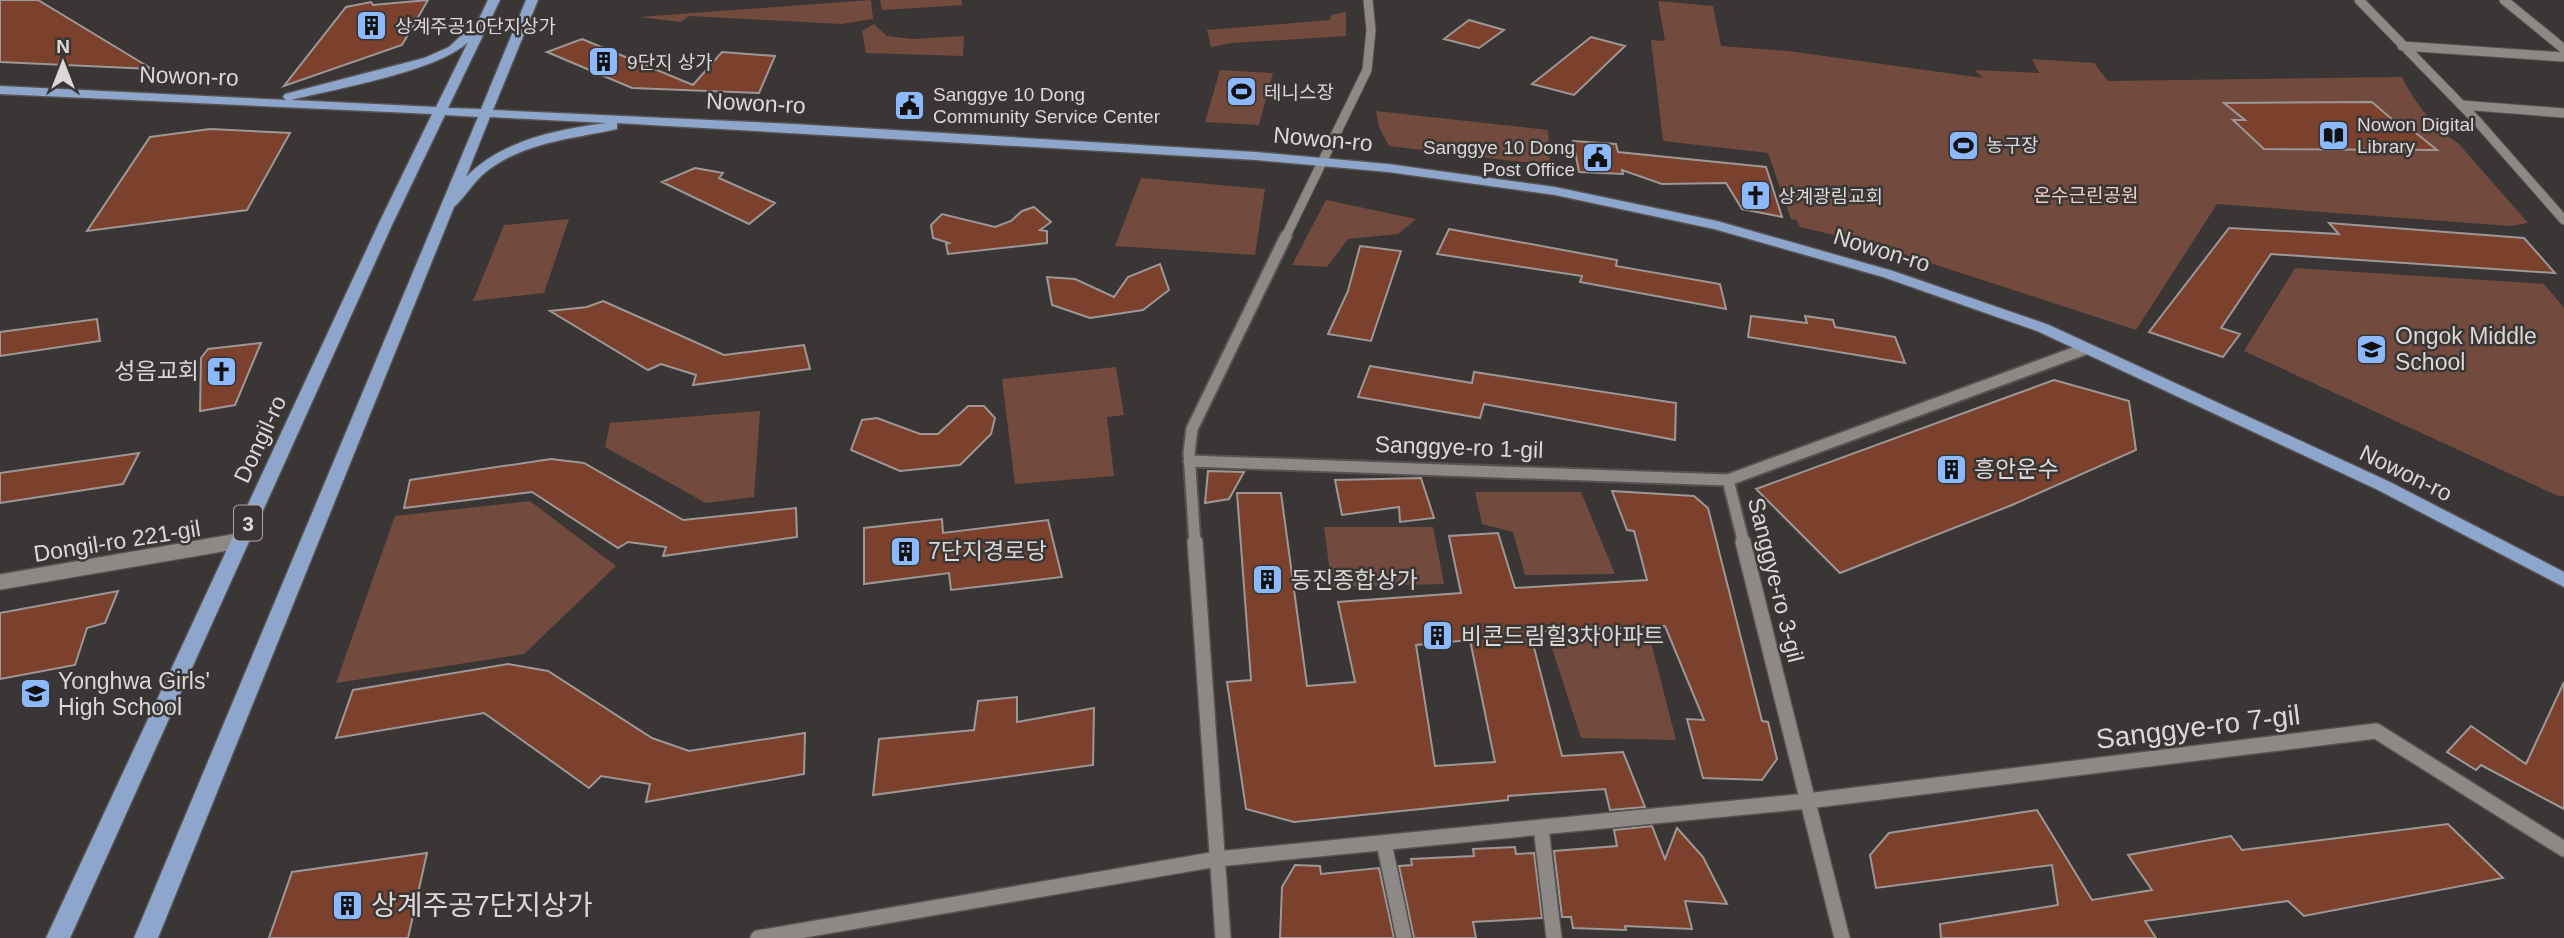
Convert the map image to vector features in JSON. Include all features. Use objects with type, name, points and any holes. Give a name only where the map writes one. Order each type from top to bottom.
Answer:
[{"type":"main road","points":[[146,938],[532,0]]},
{"type":"main road","points":[[269,102],[400,69],[444,54],[460,45],[492,4]]},
{"type":"main road","name":"Dongil-ro","points":[[58,938],[440,110],[492,4]]},
{"type":"main road","name":"Nowon-ro","points":[[0,90],[669,121],[1324,161],[1555,191],[1717,225],[1888,274],[2043,328],[2385,486],[2564,580]]},
{"type":"main road","points":[[443,212],[483,168],[517,150],[581,131],[669,121]]},
{"type":"street","points":[[1223,938],[1189,461],[1192,429],[1367,70],[1371,30],[1368,0]]},
{"type":"street","points":[[2359,0],[2461,105],[2564,220]]},
{"type":"street","points":[[2504,0],[2564,49]]},
{"type":"street","points":[[2402,46],[2564,57]]},
{"type":"street","points":[[2461,105],[2564,113]]},
{"type":"street","name":"Sanggye-ro 3-gil","points":[[1842,938],[1728,480],[2085,349]]},
{"type":"street","name":"Sanggye-ro 1-gil","points":[[1189,461],[1728,480]]},
{"type":"street","name":"Dongil-ro 221-gil","points":[[0,582],[240,541]]},
{"type":"street","name":"Sanggye-ro 7-gil","points":[[1807,801],[2376,731],[2564,849]]},
{"type":"street","points":[[758,938],[1217,859],[1807,801]]},
{"type":"street","points":[[1541,827],[1554,938]]},
{"type":"street","points":[[1384,843],[1404,938]]},
{"type":"green space","points":[[871,0],[873,19],[841,24],[689,16],[681,22],[639,17]]},
{"type":"green space","points":[[880,0],[961,0],[963,5],[882,10]]},
{"type":"green space","name":"온수근린공원","points":[[1658,1],[1713,6],[1721,46],[1788,51],[1983,78],[1975,70],[2039,73],[2032,59],[2094,63],[2108,81],[2402,77],[2426,114],[2458,143],[2528,223],[2510,226],[2217,204],[2136,330],[1872,244],[1800,227],[1797,220],[1791,219],[1768,153],[1663,141],[1651,40],[1665,41]]},
{"type":"green space","points":[[1346,12],[1346,36],[1232,43],[1211,47],[1207,30],[1330,20],[1331,15]]},
{"type":"green space","points":[[874,24],[887,36],[912,39],[964,36],[963,56],[866,53],[862,31]]},
{"type":"green space","name":"테니스장","points":[[1220,70],[1273,73],[1259,125],[1205,122]]},
{"type":"green space","points":[[1376,111],[1548,130],[1550,162],[1522,162],[1389,146],[1379,127]]},
{"type":"green space","points":[[1141,178],[1265,189],[1255,255],[1115,246]]},
{"type":"green space","points":[[1326,200],[1416,219],[1398,234],[1348,239],[1327,267],[1292,265]]},
{"type":"green space","points":[[569,219],[544,293],[473,301],[504,225]]},
{"type":"green space","points":[[2295,268],[2544,284],[2564,308],[2564,496],[2558,496],[2244,351]]},
{"type":"green space","points":[[1116,367],[1124,415],[1107,417],[1114,476],[1015,484],[1002,379]]},
{"type":"green space","points":[[760,411],[754,497],[706,503],[605,447],[610,423]]},
{"type":"green space","points":[[1475,492],[1581,492],[1615,574],[1525,575],[1513,532],[1482,524]]},
{"type":"green space","points":[[530,501],[616,566],[524,654],[336,683],[395,516]]},
{"type":"green space","points":[[1324,527],[1433,527],[1444,584],[1332,587]]},
{"type":"green space","points":[[1650,638],[1676,740],[1581,738],[1550,642]]},
{"type":"building","points":[[0,0],[38,0],[152,69],[0,62]]},
{"type":"building","name":"상계주공10단지상가","points":[[428,0],[402,45],[284,86],[346,7],[371,2],[373,5]]},
{"type":"building","points":[[1469,20],[1504,30],[1479,48],[1444,39]]},
{"type":"building","points":[[1591,37],[1625,46],[1574,95],[1532,84]]},
{"type":"building","points":[[582,39],[693,85],[722,52],[775,56],[759,93],[632,88],[547,52]]},
{"type":"building","name":"Nowon Digital Library","points":[[2372,102],[2394,121],[2401,121],[2437,150],[2264,149],[2233,120],[2245,120],[2224,103]]},
{"type":"building","points":[[210,129],[290,133],[247,210],[87,231],[150,137]]},
{"type":"building","name":"상계광림교회","points":[[1573,141],[1616,144],[1618,152],[1766,167],[1782,217],[1742,209],[1726,183],[1662,184],[1622,170],[1623,174],[1579,172]]},
{"type":"building","points":[[695,168],[723,173],[719,178],[775,203],[749,224],[662,182]]},
{"type":"building","points":[[1034,207],[1051,222],[1040,230],[1047,231],[1047,243],[948,254],[946,244],[949,243],[933,238],[931,225],[942,214],[995,227]]},
{"type":"building","points":[[2329,223],[2524,238],[2555,273],[2271,254],[2221,328],[2240,334],[2223,357],[2149,332],[2229,228],[2339,234]]},
{"type":"building","points":[[1449,229],[1617,260],[1616,266],[1720,284],[1726,309],[1580,282],[1582,276],[1437,254]]},
{"type":"building","points":[[1360,246],[1401,251],[1371,341],[1328,334],[1348,291]]},
{"type":"building","points":[[1160,264],[1169,290],[1143,310],[1090,318],[1052,305],[1047,277],[1075,279],[1114,297],[1128,277]]},
{"type":"building","points":[[603,301],[724,355],[804,345],[810,369],[693,385],[696,375],[661,364],[648,370],[550,311],[587,307]]},
{"type":"building","points":[[1751,316],[1807,323],[1805,316],[1833,320],[1835,327],[1895,337],[1905,363],[1748,337]]},
{"type":"building","points":[[97,319],[100,341],[0,356],[0,332]]},
{"type":"building","points":[[261,343],[235,405],[200,411],[201,358],[208,349]]},
{"type":"building","points":[[1370,366],[1472,383],[1474,372],[1676,403],[1675,440],[1484,404],[1480,418],[1358,397]]},
{"type":"building","name":"흥안운수","points":[[2054,380],[2129,401],[2136,450],[2012,505],[1840,573],[1756,489]]},
{"type":"building","points":[[968,406],[984,406],[995,418],[991,434],[960,465],[900,471],[851,450],[862,420],[877,418],[920,434],[938,434]]},
{"type":"building","points":[[139,453],[123,484],[0,503],[0,473]]},
{"type":"building","points":[[551,459],[584,463],[683,520],[796,508],[797,537],[663,556],[666,547],[628,542],[618,548],[532,492],[404,508],[410,480]]},
{"type":"building","points":[[1208,471],[1244,472],[1229,499],[1205,503]]},
{"type":"building","points":[[1421,478],[1434,518],[1400,522],[1399,507],[1342,515],[1335,480]]},
{"type":"building","points":[[1612,491],[1694,496],[1708,508],[1762,721],[1768,722],[1777,759],[1762,780],[1703,778],[1687,719],[1704,720],[1665,626],[1530,632],[1562,756],[1623,752],[1645,807],[1610,810],[1605,789],[1508,796],[1508,800],[1294,822],[1246,809],[1227,682],[1251,680],[1237,493],[1281,493],[1307,686],[1355,682],[1338,602],[1461,593],[1449,536],[1498,533],[1515,588],[1647,580],[1634,531],[1627,530]],"holes":[[[1470,640],[1495,762],[1435,766],[1416,645]]]},
{"type":"building","points":[[942,519],[943,533],[1048,520],[1062,577],[951,590],[949,573],[864,584],[864,528]]},
{"type":"building","points":[[118,591],[105,623],[87,628],[75,665],[0,679],[0,613]]},
{"type":"building","points":[[508,664],[548,671],[652,738],[689,751],[805,733],[804,774],[646,802],[650,784],[601,776],[589,788],[484,713],[336,738],[353,690]]},
{"type":"building","points":[[2564,682],[2564,809],[2481,765],[2476,770],[2447,752],[2471,726],[2526,764]]},
{"type":"building","points":[[1017,697],[1017,722],[1094,708],[1093,765],[873,795],[879,739],[974,730],[978,701]]},
{"type":"building","points":[[2037,810],[2092,900],[2152,890],[2128,855],[2231,836],[2242,850],[2448,824],[2503,878],[2304,916],[2288,901],[2145,921],[2156,938],[1941,938],[1940,924],[2058,905],[2052,865],[1876,888],[1870,855],[1889,833]]},
{"type":"building","points":[[1652,826],[1665,859],[1677,828],[1703,857],[1727,904],[1685,901],[1692,929],[1625,926],[1626,930],[1573,928],[1571,917],[1562,917],[1554,851],[1617,846],[1614,830]]},
{"type":"building","points":[[1515,847],[1516,854],[1534,853],[1542,918],[1473,922],[1476,938],[1414,938],[1399,866],[1412,865],[1411,859],[1474,856],[1473,849]]},
{"type":"building","name":"상계주공7단지상가","points":[[427,853],[408,938],[269,938],[292,872]]},
{"type":"building","points":[[1295,865],[1320,866],[1321,874],[1379,868],[1394,938],[1280,938],[1282,887]]},
{"type":"place","name":"상계주공10단지상가","points":[[372,26]]},
{"type":"place","name":"9단지 상가","points":[[604,62]]},
{"type":"place","name":"테니스장","points":[[1241,92]]},
{"type":"place","name":"Sanggye 10 Dong Community Service Center","points":[[910,105]]},
{"type":"place","name":"Nowon Digital Library","points":[[2334,135]]},
{"type":"place","name":"농구장","points":[[1963,145]]},
{"type":"place","name":"Sanggye 10 Dong Post Office","points":[[1598,158]]},
{"type":"place","name":"상계광림교회","points":[[1755,196]]},
{"type":"place","name":"Ongok Middle School","points":[[2372,349]]},
{"type":"place","name":"성음교회","points":[[222,371]]},
{"type":"place","name":"흥안운수","points":[[1951,469]]},
{"type":"place","name":"7단지경로당","points":[[905,551]]},
{"type":"place","name":"동진종합상가","points":[[1268,580]]},
{"type":"place","name":"비콘드림힐3차아파트","points":[[1438,636]]},
{"type":"place","name":"Yonghwa Girls' High School","points":[[35,694]]},
{"type":"place","name":"상계주공7단지상가","points":[[348,905]]}]
